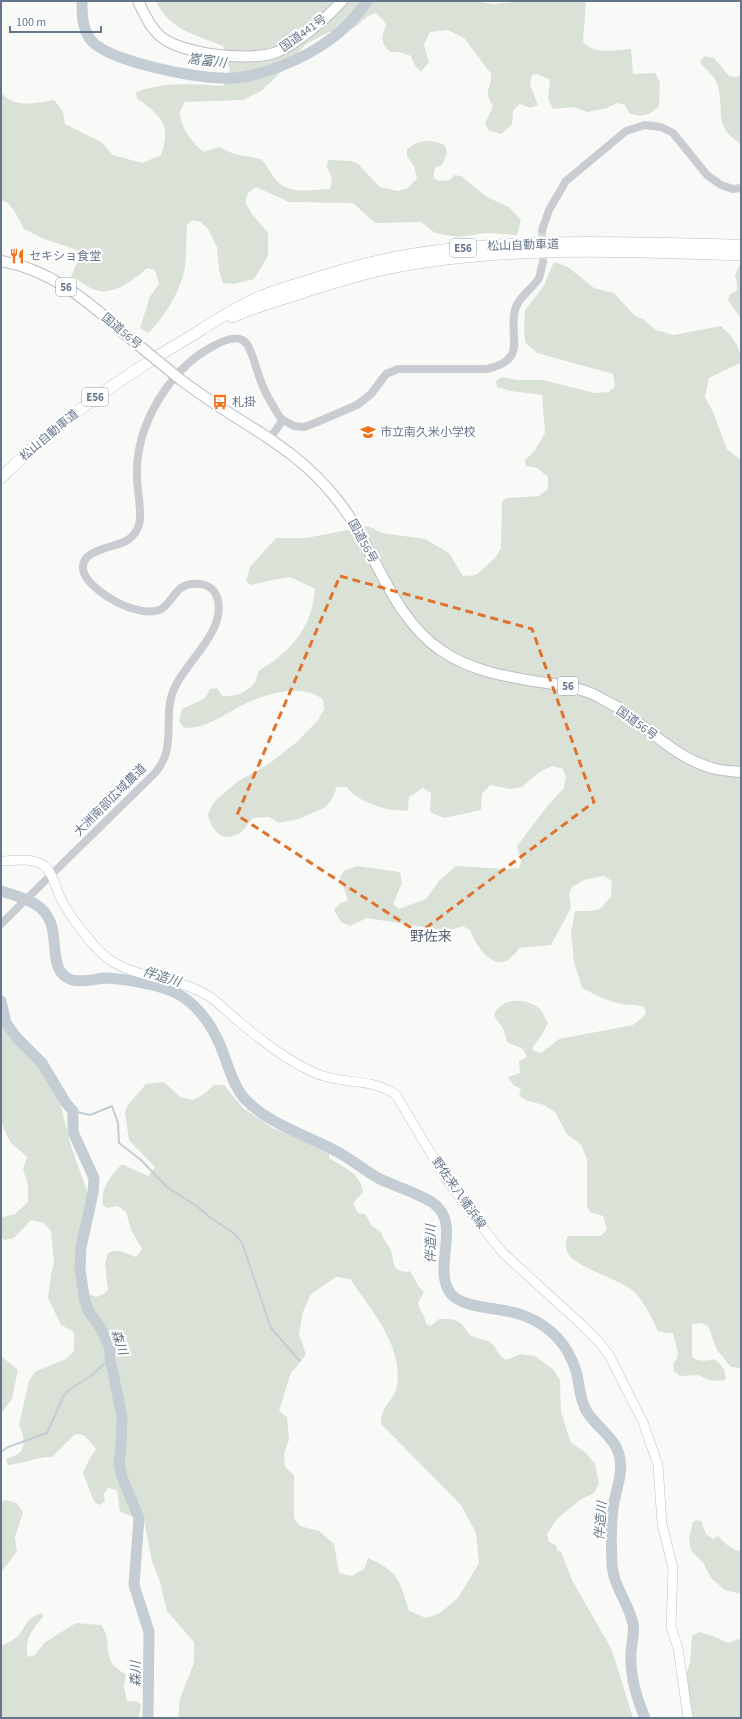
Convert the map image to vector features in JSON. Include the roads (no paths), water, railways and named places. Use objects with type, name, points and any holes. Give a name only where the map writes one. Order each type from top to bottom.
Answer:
[{"type":"highway","name":"国道441号","points":[[138,1],[148,20],[159,35],[171,44],[197,51],[242,57],[259,56],[277,52],[292,44],[335,9],[342,1]]},
{"type":"highway","name":"松山自動車道","points":[[1,478],[58,425],[94,398],[200,330],[237,308],[263,295],[358,266],[412,254],[488,246],[624,242],[741,245]]},
{"type":"highway","name":"松山自動車道","points":[[200,330],[239,314],[331,284],[385,269],[421,263],[496,255],[551,253],[624,252],[741,255]]},
{"type":"highway","name":"国道56号","points":[[1,261],[43,274],[72,291],[182,380],[224,410],[270,438],[316,474],[357,526],[399,604],[417,630],[440,650],[459,662],[492,674],[567,686],[592,694],[617,707],[666,744],[690,759],[716,769],[741,772]]},
{"type":"main road","name":"野佐来八幡浜線","points":[[1,861],[33,861],[43,865],[51,875],[60,897],[67,908],[103,955],[114,963],[127,969],[184,984],[208,996],[258,1037],[283,1055],[315,1073],[333,1079],[375,1084],[396,1095],[445,1178],[484,1230],[503,1253],[599,1342],[609,1355],[643,1422],[658,1465],[662,1524],[673,1568],[671,1627],[678,1648],[688,1718]]},
{"type":"street","points":[[542,230],[549,210],[566,181],[626,131],[645,125],[661,127],[673,133],[707,175],[721,185],[733,189],[741,188]]},
{"type":"street","points":[[270,438],[283,420],[294,426],[304,427],[357,405],[372,394],[386,374],[398,369],[487,369],[498,366],[507,360],[513,352],[515,344],[513,317],[516,306],[538,278],[543,263]]},
{"type":"street","name":"大洲南部広域農道","points":[[1,924],[155,773],[166,754],[169,710],[175,687],[212,632],[218,619],[219,598],[215,591],[209,587],[192,584],[185,586],[178,590],[166,605],[158,610],[147,611],[124,605],[98,591],[84,572],[84,563],[90,554],[126,542],[137,531],[140,518],[137,467],[144,430],[155,405],[166,388],[196,357],[213,346],[238,338],[246,342],[251,350],[260,380],[272,405],[283,420]]},
{"type":"waterway","name":"嵩富川","points":[[82,1],[82,16],[85,30],[90,39],[99,47],[131,61],[152,67],[192,75],[227,78],[254,75],[279,67],[308,54],[322,46],[347,26],[367,1]]},
{"type":"waterway","name":"伴造川","points":[[1,891],[27,900],[35,904],[44,912],[50,921],[53,931],[55,952],[60,971],[66,977],[76,981],[107,978],[144,983],[171,991],[186,999],[200,1012],[212,1028],[237,1088],[253,1107],[274,1121],[338,1152],[378,1178],[427,1199],[442,1212],[446,1222],[447,1234],[444,1272],[446,1283],[451,1294],[457,1299],[475,1306],[517,1313],[534,1320],[550,1331],[563,1345],[573,1362],[584,1407],[590,1417],[607,1434],[620,1456],[620,1478],[613,1508],[612,1521],[611,1548],[613,1570],[633,1624],[634,1632],[631,1654],[633,1679],[636,1695],[645,1718]]},
{"type":"waterway","name":"森川","points":[[1,1001],[6,1023],[17,1038],[42,1063],[66,1103],[73,1111],[73,1132],[94,1178],[93,1193],[81,1247],[80,1270],[85,1302],[89,1312],[100,1327],[110,1348],[110,1358],[122,1417],[119,1463],[122,1477],[139,1518],[134,1585],[149,1632],[148,1718]]},
{"type":"waterway","points":[[73,1111],[90,1115],[112,1106],[118,1123],[119,1143],[141,1160],[167,1187],[235,1234],[242,1243],[271,1328],[300,1361]]},
{"type":"waterway","points":[[1,1452],[8,1447],[47,1433],[64,1395],[70,1389],[91,1376],[110,1358]]},
{"type":"tunnel","points":[[542,230],[543,263]]},
{"type":"place","name":"セキショ食堂","points":[[17,256]]},
{"type":"place","name":"札掛","points":[[220,402]]},
{"type":"place","name":"市立南久米小学校","points":[[368,432]]},
{"type":"district","name":"野佐来","points":[[431,936]]}]
